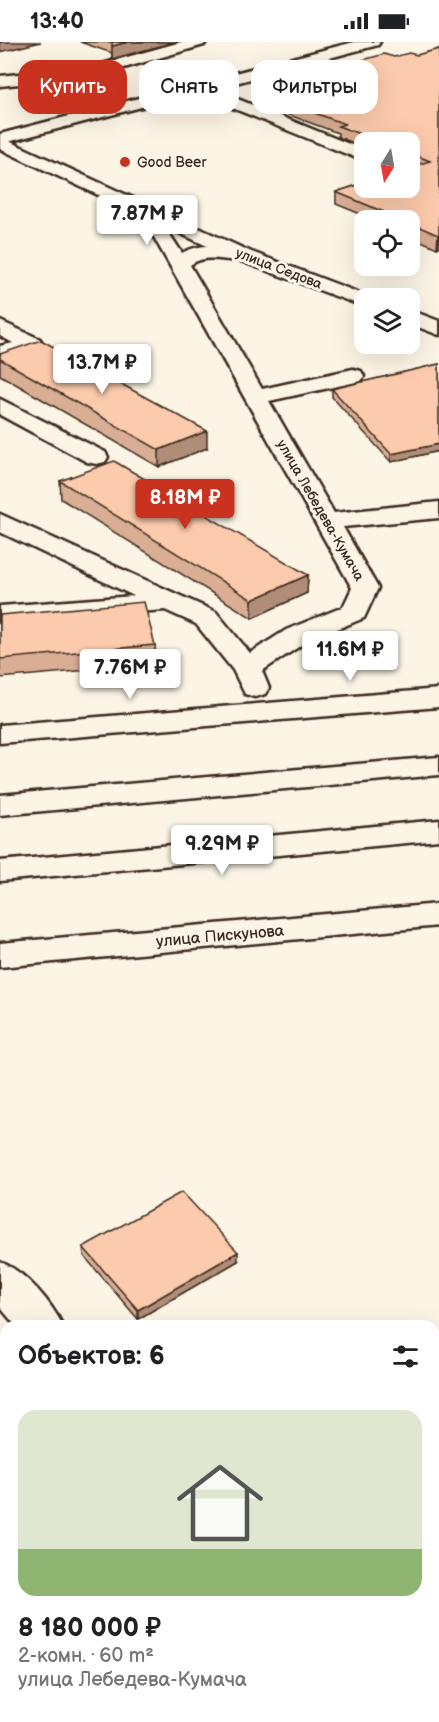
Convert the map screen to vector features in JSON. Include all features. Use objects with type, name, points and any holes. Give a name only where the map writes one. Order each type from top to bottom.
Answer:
[{"type":"street","points":[[0,81],[96,71],[198,42]]},
{"type":"street","points":[[239,77],[372,42]]},
{"type":"street","points":[[0,140],[139,103]]},
{"type":"street","points":[[239,105],[354,152]]},
{"type":"street","name":"улица Седова","points":[[0,140],[242,255],[354,296]]},
{"type":"street","name":"улица Лебедева-Кумача","points":[[144,210],[160,231],[365,588],[354,612],[296,636],[248,668]]},
{"type":"street","points":[[178,265],[189,254],[207,250],[242,255]]},
{"type":"street","points":[[420,320],[439,329]]},
{"type":"street","points":[[0,327],[32,344],[0,353]]},
{"type":"street","points":[[255,397],[353,376]]},
{"type":"street","points":[[0,406],[96,457]]},
{"type":"street","points":[[327,521],[439,510]]},
{"type":"street","points":[[0,522],[206,618],[248,668],[265,712]]},
{"type":"street","points":[[0,614],[169,602]]},
{"type":"street","points":[[0,734],[439,698]]},
{"type":"street","points":[[0,805],[439,765]]},
{"type":"street","points":[[0,872],[439,830]]},
{"type":"street","name":"улица Пискунова","points":[[0,956],[439,915]]},
{"type":"street","points":[[0,1280],[37,1320]]},
{"type":"building","points":[[112,42],[128,42],[112,46]]},
{"type":"building","points":[[439,49],[439,235],[420,227],[420,210],[379,210],[336,192],[354,186],[354,198],[420,198],[420,164],[430,161],[420,157],[420,132],[354,132],[338,126],[345,124],[317,114],[378,114],[378,60],[363,60],[384,54],[394,57],[409,53],[417,55]]},
{"type":"building","points":[[41,340],[207,431],[159,450],[0,359],[0,354]]},
{"type":"building","points":[[439,364],[439,444],[391,454],[332,389]]},
{"type":"building","points":[[114,461],[308,575],[252,600],[60,481]]},
{"type":"building","points":[[144,602],[155,645],[0,659],[0,615]]},
{"type":"building","points":[[182,1192],[238,1252],[138,1310],[83,1247]]},
{"type":"place","name":"Good Beer","points":[[125,162]]}]
